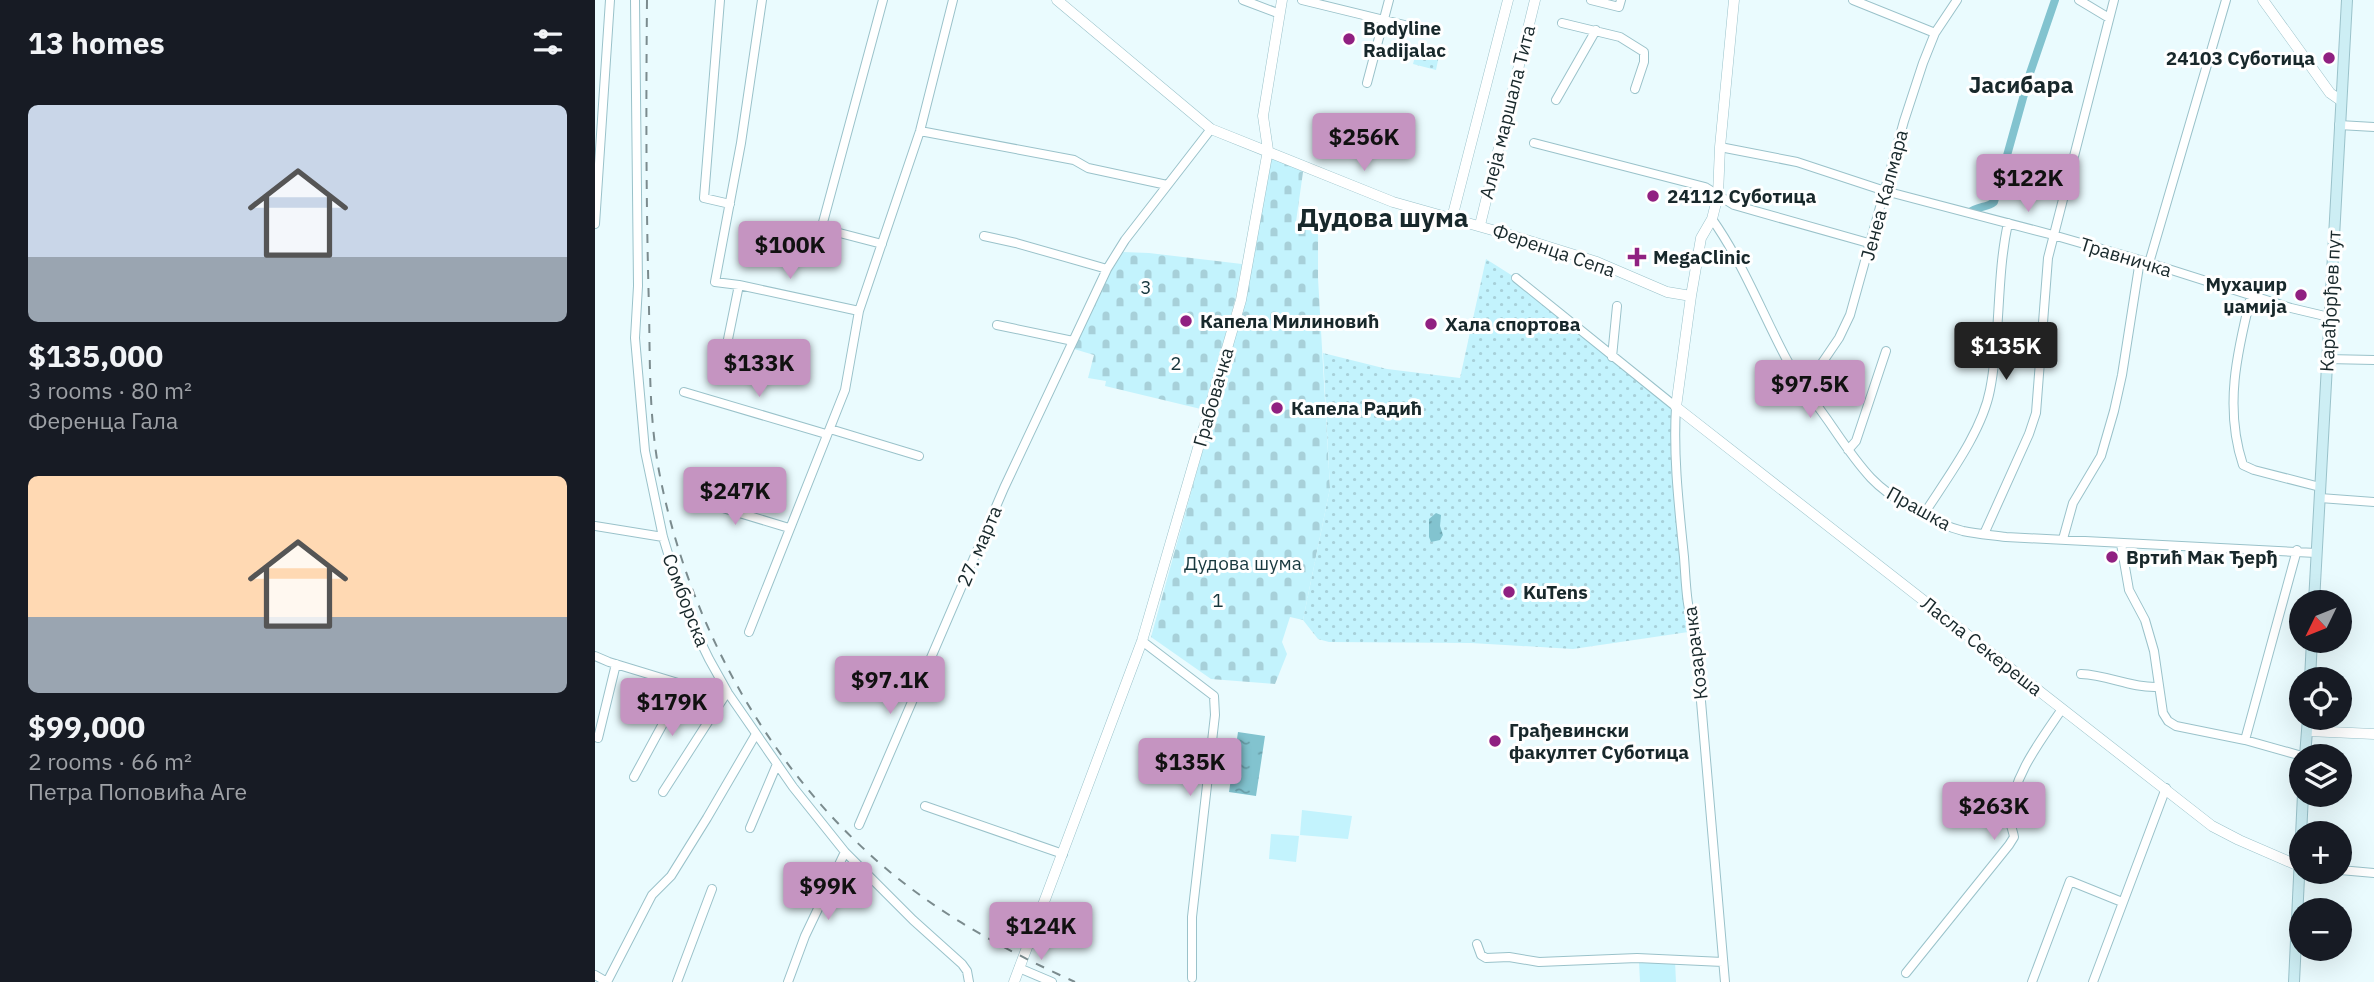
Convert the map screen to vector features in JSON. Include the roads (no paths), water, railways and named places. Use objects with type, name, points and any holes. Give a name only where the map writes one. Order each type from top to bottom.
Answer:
[{"type":"main road","name":"Карађорђев пут","points":[[2314,590],[2347,0]]},
{"type":"main road","points":[[2306,744],[2308,731]]},
{"type":"main road","points":[[2294,982],[2299,884]]},
{"type":"street","points":[[595,224],[610,0]]},
{"type":"street","name":"Сомборска","points":[[635,0],[638,286],[635,338],[645,451],[663,537],[691,622],[726,695],[845,852],[962,964],[967,971],[969,982]]},
{"type":"street","points":[[720,0],[704,198],[730,204]]},
{"type":"street","points":[[762,0],[715,282],[859,311]]},
{"type":"street","points":[[882,244],[828,230],[822,226],[883,0]]},
{"type":"street","points":[[749,632],[845,390],[859,311],[919,131],[953,0]]},
{"type":"street","name":"Ференца Сепа","points":[[1057,0],[1211,129],[1393,202],[1480,225],[1597,262],[1667,292],[1691,296]]},
{"type":"street","points":[[1243,0],[1280,14]]},
{"type":"street","name":"Грабовачка","points":[[1014,982],[1142,641],[1241,300],[1268,150],[1263,116],[1282,0]]},
{"type":"street","points":[[1303,0],[1320,2],[1433,33]]},
{"type":"street","points":[[1367,83],[1389,0]]},
{"type":"street","name":"Алеја маршала Тита","points":[[1452,218],[1508,0]]},
{"type":"street","name":"Алеја маршала Тита","points":[[1480,225],[1535,0]]},
{"type":"street","points":[[1591,0],[1620,4]]},
{"type":"street","points":[[1676,407],[1701,238],[1712,219],[1718,195],[1734,0]]},
{"type":"street","points":[[1853,0],[1935,33]]},
{"type":"street","name":"Јенеа Калмара","points":[[1805,387],[1839,338],[1850,315],[1872,244],[1904,121],[1935,33],[1957,0]]},
{"type":"street","points":[[2079,0],[2109,18]]},
{"type":"street","points":[[1984,534],[2036,413],[2045,282],[2053,235],[2114,0]]},
{"type":"street","points":[[2063,540],[2073,503],[2101,456],[2114,411],[2145,262],[2226,0]]},
{"type":"street","points":[[2263,0],[2330,93],[2340,100]]},
{"type":"street","points":[[1562,23],[1620,37],[1644,52],[1644,62],[1636,89]]},
{"type":"street","points":[[1556,100],[1596,30]]},
{"type":"street","points":[[2339,125],[2374,127]]},
{"type":"street","name":"27. марта","points":[[859,825],[1004,488],[1107,269],[1125,240],[1211,129]]},
{"type":"street","points":[[919,131],[1074,160],[1088,168],[1167,185]]},
{"type":"street","points":[[1534,143],[1705,187],[1734,205],[1872,244]]},
{"type":"street","name":"Травничка","points":[[1720,147],[1797,162],[1885,191],[2053,235],[2329,317]]},
{"type":"street","name":"Прашка","points":[[1712,219],[1727,240],[1752,286],[1789,363],[1849,450],[1872,479],[1888,493],[1945,525],[1984,534],[2063,540],[2316,553]]},
{"type":"street","points":[[1924,513],[1970,439],[1990,393],[2008,223]]},
{"type":"street","points":[[984,236],[1107,269]]},
{"type":"street","name":"Ференца Сепа","points":[[1516,278],[1676,407]]},
{"type":"street","points":[[725,354],[739,285]]},
{"type":"street","points":[[2251,296],[2235,364],[2232,398],[2238,451],[2243,465],[2320,492],[2374,502]]},
{"type":"street","points":[[1612,357],[1617,306]]},
{"type":"street","points":[[997,325],[1073,341]]},
{"type":"street","points":[[1849,450],[1856,441],[1886,351]]},
{"type":"street","points":[[2327,359],[2374,360]]},
{"type":"street","points":[[684,392],[919,456]]},
{"type":"street","name":"Ласла Секереша","points":[[1676,407],[2212,825],[2289,861]]},
{"type":"street","name":"Козарачка","points":[[1676,407],[1674,431],[1680,513],[1689,611],[1695,631],[1725,982]]},
{"type":"street","points":[[690,498],[789,528]]},
{"type":"street","points":[[595,526],[663,537]]},
{"type":"street","points":[[2121,544],[2129,590],[2144,620],[2154,651],[2157,687],[2163,713],[2168,721],[2176,726],[2289,752]]},
{"type":"street","points":[[2245,740],[2297,550]]},
{"type":"street","points":[[1142,641],[1214,696],[1215,715],[1192,917],[1192,978]]},
{"type":"street","points":[[595,656],[684,685],[726,695],[663,792]]},
{"type":"street","points":[[598,738],[616,664]]},
{"type":"street","points":[[2081,674],[2157,687]]},
{"type":"street","points":[[634,777],[684,685]]},
{"type":"street","points":[[1906,973],[2014,837],[2010,820],[2015,793],[2037,747],[2062,709]]},
{"type":"street","points":[[2308,731],[2374,734]]},
{"type":"street","points":[[595,975],[607,982],[652,895],[671,876],[756,734]]},
{"type":"street","points":[[750,828],[778,764]]},
{"type":"street","points":[[2093,982],[2166,788]]},
{"type":"street","points":[[925,806],[1063,854]]},
{"type":"street","points":[[788,982],[805,936],[845,852]]},
{"type":"street","points":[[2352,871],[2374,873]]},
{"type":"street","points":[[2032,982],[2070,881],[2122,902]]},
{"type":"street","points":[[677,982],[712,889]]},
{"type":"street","points":[[1477,944],[1481,955],[1486,958],[1509,957],[1539,962],[1637,958],[1723,962]]},
{"type":"street","points":[[1019,968],[1052,982]]},
{"type":"water","points":[[1436,513],[1441,515],[1443,535],[1440,540],[1431,542],[1429,519]]},
{"type":"water","points":[[1238,732],[1265,736],[1256,796],[1229,792]]},
{"type":"waterway","points":[[1969,213],[1994,202],[2030,73],[2055,0]]},
{"type":"railway","points":[[647,0],[647,231],[653,430],[672,528],[690,584],[713,639],[740,691],[772,742],[807,789],[847,832],[890,872],[933,904],[1002,946],[1075,982]]},
{"type":"place","name":"Bodyline Radijalac","points":[[1349,39]]},
{"type":"place","name":"24103 Суботица","points":[[2329,58]]},
{"type":"place","name":"24112 Суботица","points":[[1653,196]]},
{"type":"place","name":"MegaClinic","points":[[1637,257]]},
{"type":"place","name":"Мухаџир џамија","points":[[2301,295]]},
{"type":"place","name":"Капела Милиновић","points":[[1186,321]]},
{"type":"place","name":"Хала спортова","points":[[1431,324]]},
{"type":"place","name":"Капела Радић","points":[[1277,408]]},
{"type":"place","name":"Вртић Мак Ђерђ","points":[[2112,557]]},
{"type":"place","name":"KuTens","points":[[1509,592]]},
{"type":"place","name":"Грађевински факултет Суботица","points":[[1495,741]]},
{"type":"district","name":"Јасибара","points":[[2021,85]]},
{"type":"district","name":"Дудова шума","points":[[1383,218]]},
{"type":"park label","name":"3","points":[[1146,287]]},
{"type":"park label","name":"2","points":[[1176,363]]},
{"type":"park label","name":"1","points":[[1218,600]]}]
